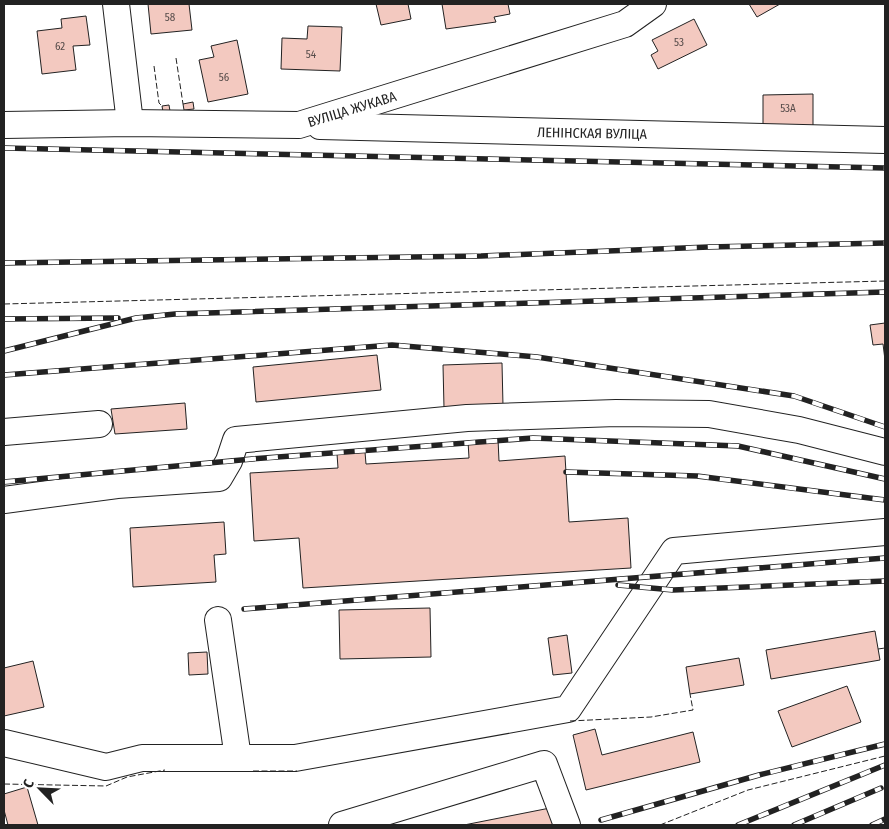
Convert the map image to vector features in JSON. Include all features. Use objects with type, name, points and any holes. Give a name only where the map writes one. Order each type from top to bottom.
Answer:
[{"type":"street","points":[[116,4],[130,123]]},
{"type":"street","name":"ВУЛІЦА ЖУКАВА","points":[[4,125],[130,123],[299,125],[625,24],[653,4]]},
{"type":"street","name":"ЛЕНІНСКАЯ ВУЛІЦА","points":[[299,125],[885,140]]},
{"type":"street","points":[[4,500],[117,485],[219,478],[229,461],[236,440],[467,418],[616,413],[709,414],[799,430],[885,452]]},
{"type":"street","points":[[4,432],[99,424]]},
{"type":"street","points":[[4,743],[106,767],[142,758],[295,758],[568,709],[674,551],[885,532]]},
{"type":"street","points":[[218,620],[238,758]]},
{"type":"street","points":[[342,825],[544,764],[567,825]]},
{"type":"building","points":[[148,4],[189,4],[192,30],[151,34]]},
{"type":"building","points":[[376,4],[408,4],[411,19],[381,25]]},
{"type":"building","points":[[442,4],[508,4],[510,14],[494,17],[496,22],[446,29]]},
{"type":"building","points":[[749,4],[780,4],[757,17]]},
{"type":"building","points":[[86,16],[90,45],[73,46],[76,70],[42,74],[37,31],[62,28],[61,19]]},
{"type":"building","points":[[694,19],[707,45],[658,69],[651,55],[658,51],[652,40]]},
{"type":"building","points":[[308,26],[342,27],[340,71],[281,69],[282,38],[307,39]]},
{"type":"building","points":[[237,40],[248,94],[208,102],[199,60],[214,57],[211,46]]},
{"type":"building","points":[[813,94],[813,131],[763,132],[763,95]]},
{"type":"building","points":[[193,102],[194,109],[184,110],[183,104]]},
{"type":"building","points":[[169,105],[170,111],[163,112],[162,106]]},
{"type":"building","points":[[885,323],[885,360],[883,344],[873,345],[870,325]]},
{"type":"building","points":[[377,355],[381,390],[256,402],[253,367]]},
{"type":"building","points":[[502,363],[503,406],[444,408],[443,365]]},
{"type":"building","points":[[185,403],[187,429],[115,434],[111,409]]},
{"type":"building","points":[[498,439],[499,461],[565,456],[569,522],[628,518],[631,568],[303,588],[299,538],[254,541],[250,473],[338,468],[337,454],[365,452],[366,464],[469,458],[468,441]]},
{"type":"building","points":[[224,522],[226,554],[214,555],[216,582],[133,587],[130,528]]},
{"type":"building","points":[[430,608],[431,657],[340,659],[339,610]]},
{"type":"building","points":[[875,631],[880,660],[771,679],[766,650]]},
{"type":"building","points":[[567,635],[572,673],[553,675],[548,638]]},
{"type":"building","points":[[207,652],[208,674],[189,675],[188,653]]},
{"type":"building","points":[[739,658],[744,685],[690,694],[686,667]]},
{"type":"building","points":[[33,661],[44,707],[4,716],[4,668]]},
{"type":"building","points":[[847,686],[861,722],[792,747],[778,711]]},
{"type":"building","points":[[595,729],[602,755],[693,732],[700,762],[586,790],[573,735]]},
{"type":"building","points":[[27,787],[38,825],[8,825],[4,810],[4,794]]},
{"type":"building","points":[[550,808],[554,825],[464,825]]},
{"type":"railway","points":[[4,148],[885,168]]},
{"type":"railway","points":[[4,263],[481,256],[709,247],[885,243]]},
{"type":"railway","points":[[4,351],[136,318],[175,314],[885,292]]},
{"type":"railway","points":[[4,319],[118,318]]},
{"type":"railway","points":[[4,375],[392,345],[537,357],[794,396],[885,427]]},
{"type":"railway","points":[[4,482],[252,459],[533,438],[738,446],[885,479]]},
{"type":"railway","points":[[566,472],[697,476],[885,500]]},
{"type":"railway","points":[[244,609],[885,558]]},
{"type":"railway","points":[[618,585],[673,590],[885,581]]},
{"type":"railway","points":[[601,820],[759,775],[885,744]]},
{"type":"railway","points":[[738,825],[885,765]]},
{"type":"railway","points":[[794,825],[881,788]]},
{"type":"railway","points":[[872,825],[885,819]]},
{"type":"fence","points":[[176,58],[183,104]]},
{"type":"fence","points":[[154,66],[159,103],[162,106]]},
{"type":"fence","points":[[4,304],[885,281]]},
{"type":"fence","points":[[878,649],[885,648]]},
{"type":"fence","points":[[570,721],[651,717],[693,710],[690,694]]},
{"type":"fence","points":[[660,825],[748,790],[885,756]]},
{"type":"fence","points":[[4,784],[106,786],[127,777],[165,770]]},
{"type":"fence","points":[[253,771],[297,771]]}]
